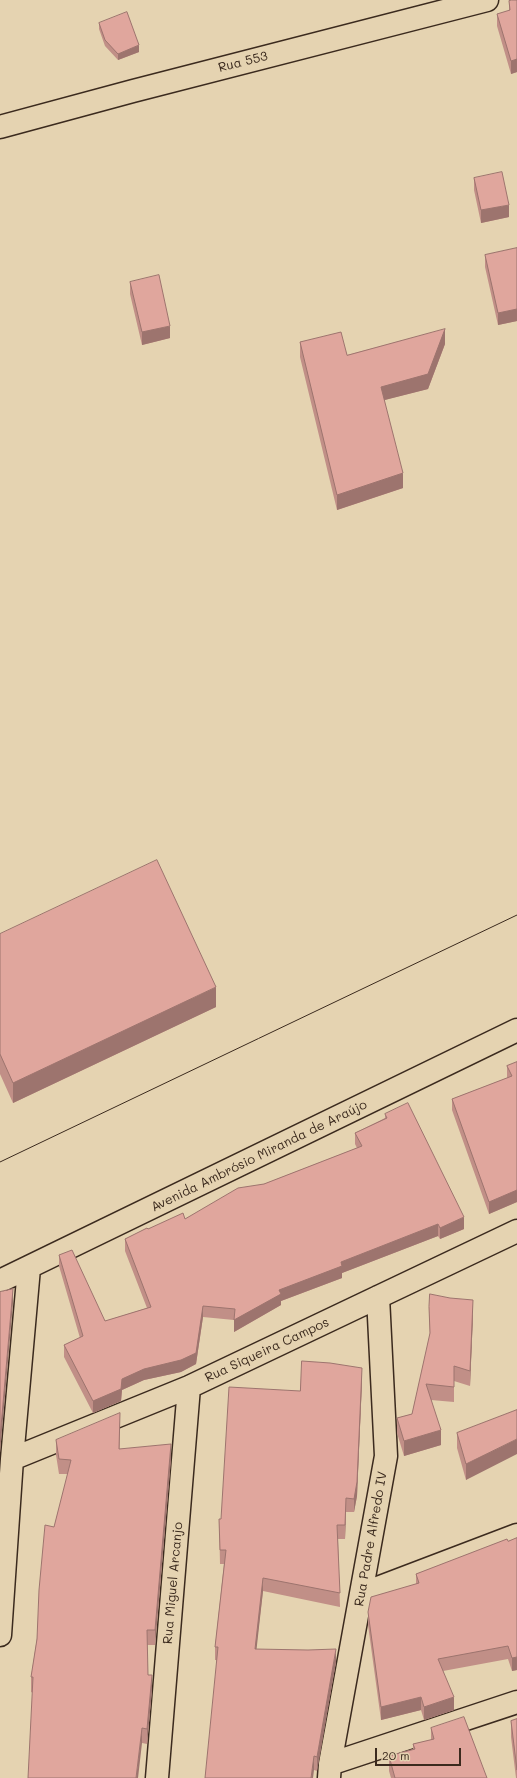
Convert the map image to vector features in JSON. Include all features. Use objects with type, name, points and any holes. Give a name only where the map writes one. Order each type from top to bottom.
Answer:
[{"type":"street","name":"Rua 553","points":[[0,127],[148,87],[488,0]]},
{"type":"street","name":"Avenida Ambrósio Miranda de Araújo","points":[[0,1281],[517,1030]]},
{"type":"street","name":"Rua Siqueira Campos","points":[[12,1459],[189,1387],[517,1231]]},
{"type":"street","points":[[0,1635],[12,1459],[29,1268]]},
{"type":"street","name":"Rua Padre Alfredo IV","points":[[330,1771],[386,1456],[378,1297]]},
{"type":"street","name":"Rua Miguel Arcanjo","points":[[157,1778],[189,1387]]},
{"type":"street","points":[[362,1594],[517,1535]]},
{"type":"street","points":[[330,1771],[517,1702]]},
{"type":"building","points":[[517,0],[517,59],[511,61],[497,14],[510,10],[509,1]]},
{"type":"building","points":[[127,12],[139,45],[118,54],[105,40],[99,23]]},
{"type":"building","points":[[502,172],[509,205],[481,210],[474,178]]},
{"type":"building","points":[[517,248],[517,309],[498,313],[485,255]]},
{"type":"building","points":[[159,275],[170,326],[142,332],[130,282]]},
{"type":"building","points":[[445,329],[428,374],[381,387],[403,473],[337,495],[300,342],[341,332],[347,355]]},
{"type":"building","points":[[157,860],[216,987],[13,1083],[0,1054],[0,934]]},
{"type":"building","points":[[517,1062],[517,1190],[489,1202],[452,1099],[512,1076],[507,1066]]},
{"type":"building","points":[[408,1103],[464,1217],[440,1228],[438,1224],[341,1262],[342,1266],[279,1290],[281,1294],[234,1320],[235,1309],[203,1306],[196,1353],[181,1360],[144,1369],[122,1379],[121,1389],[93,1401],[64,1345],[83,1336],[59,1255],[72,1250],[105,1321],[151,1307],[125,1239],[183,1213],[185,1219],[238,1188],[264,1184],[362,1146],[355,1133],[387,1118],[385,1114]]},
{"type":"building","points":[[13,1289],[0,1438],[0,1292]]},
{"type":"building","points":[[430,1294],[473,1300],[470,1371],[454,1366],[454,1387],[426,1384],[441,1430],[404,1441],[397,1418],[412,1414],[430,1333]]},
{"type":"building","points":[[302,1361],[330,1363],[362,1368],[357,1482],[354,1499],[346,1498],[345,1525],[337,1525],[340,1593],[263,1578],[255,1649],[336,1649],[317,1757],[314,1756],[311,1778],[205,1778],[218,1647],[215,1647],[226,1550],[220,1550],[219,1519],[221,1519],[229,1387],[300,1391]]},
{"type":"building","points":[[517,1410],[517,1439],[466,1464],[457,1433]]},
{"type":"building","points":[[120,1413],[119,1449],[171,1444],[155,1630],[147,1630],[148,1675],[152,1675],[147,1729],[142,1728],[136,1778],[28,1778],[33,1677],[31,1677],[37,1639],[39,1590],[45,1525],[54,1527],[71,1460],[59,1459],[56,1440]]},
{"type":"building","points":[[517,1538],[517,1657],[512,1658],[508,1646],[438,1659],[454,1697],[424,1707],[421,1697],[381,1707],[368,1612],[371,1597],[419,1583],[416,1574],[507,1539],[508,1541]]},
{"type":"building","points":[[464,1717],[487,1778],[395,1778],[389,1756],[415,1749],[413,1744],[434,1739],[431,1728]]},
{"type":"building","points":[[517,1719],[517,1770],[511,1721]]},
{"type":"tram line","points":[[0,1162],[517,915]]}]
